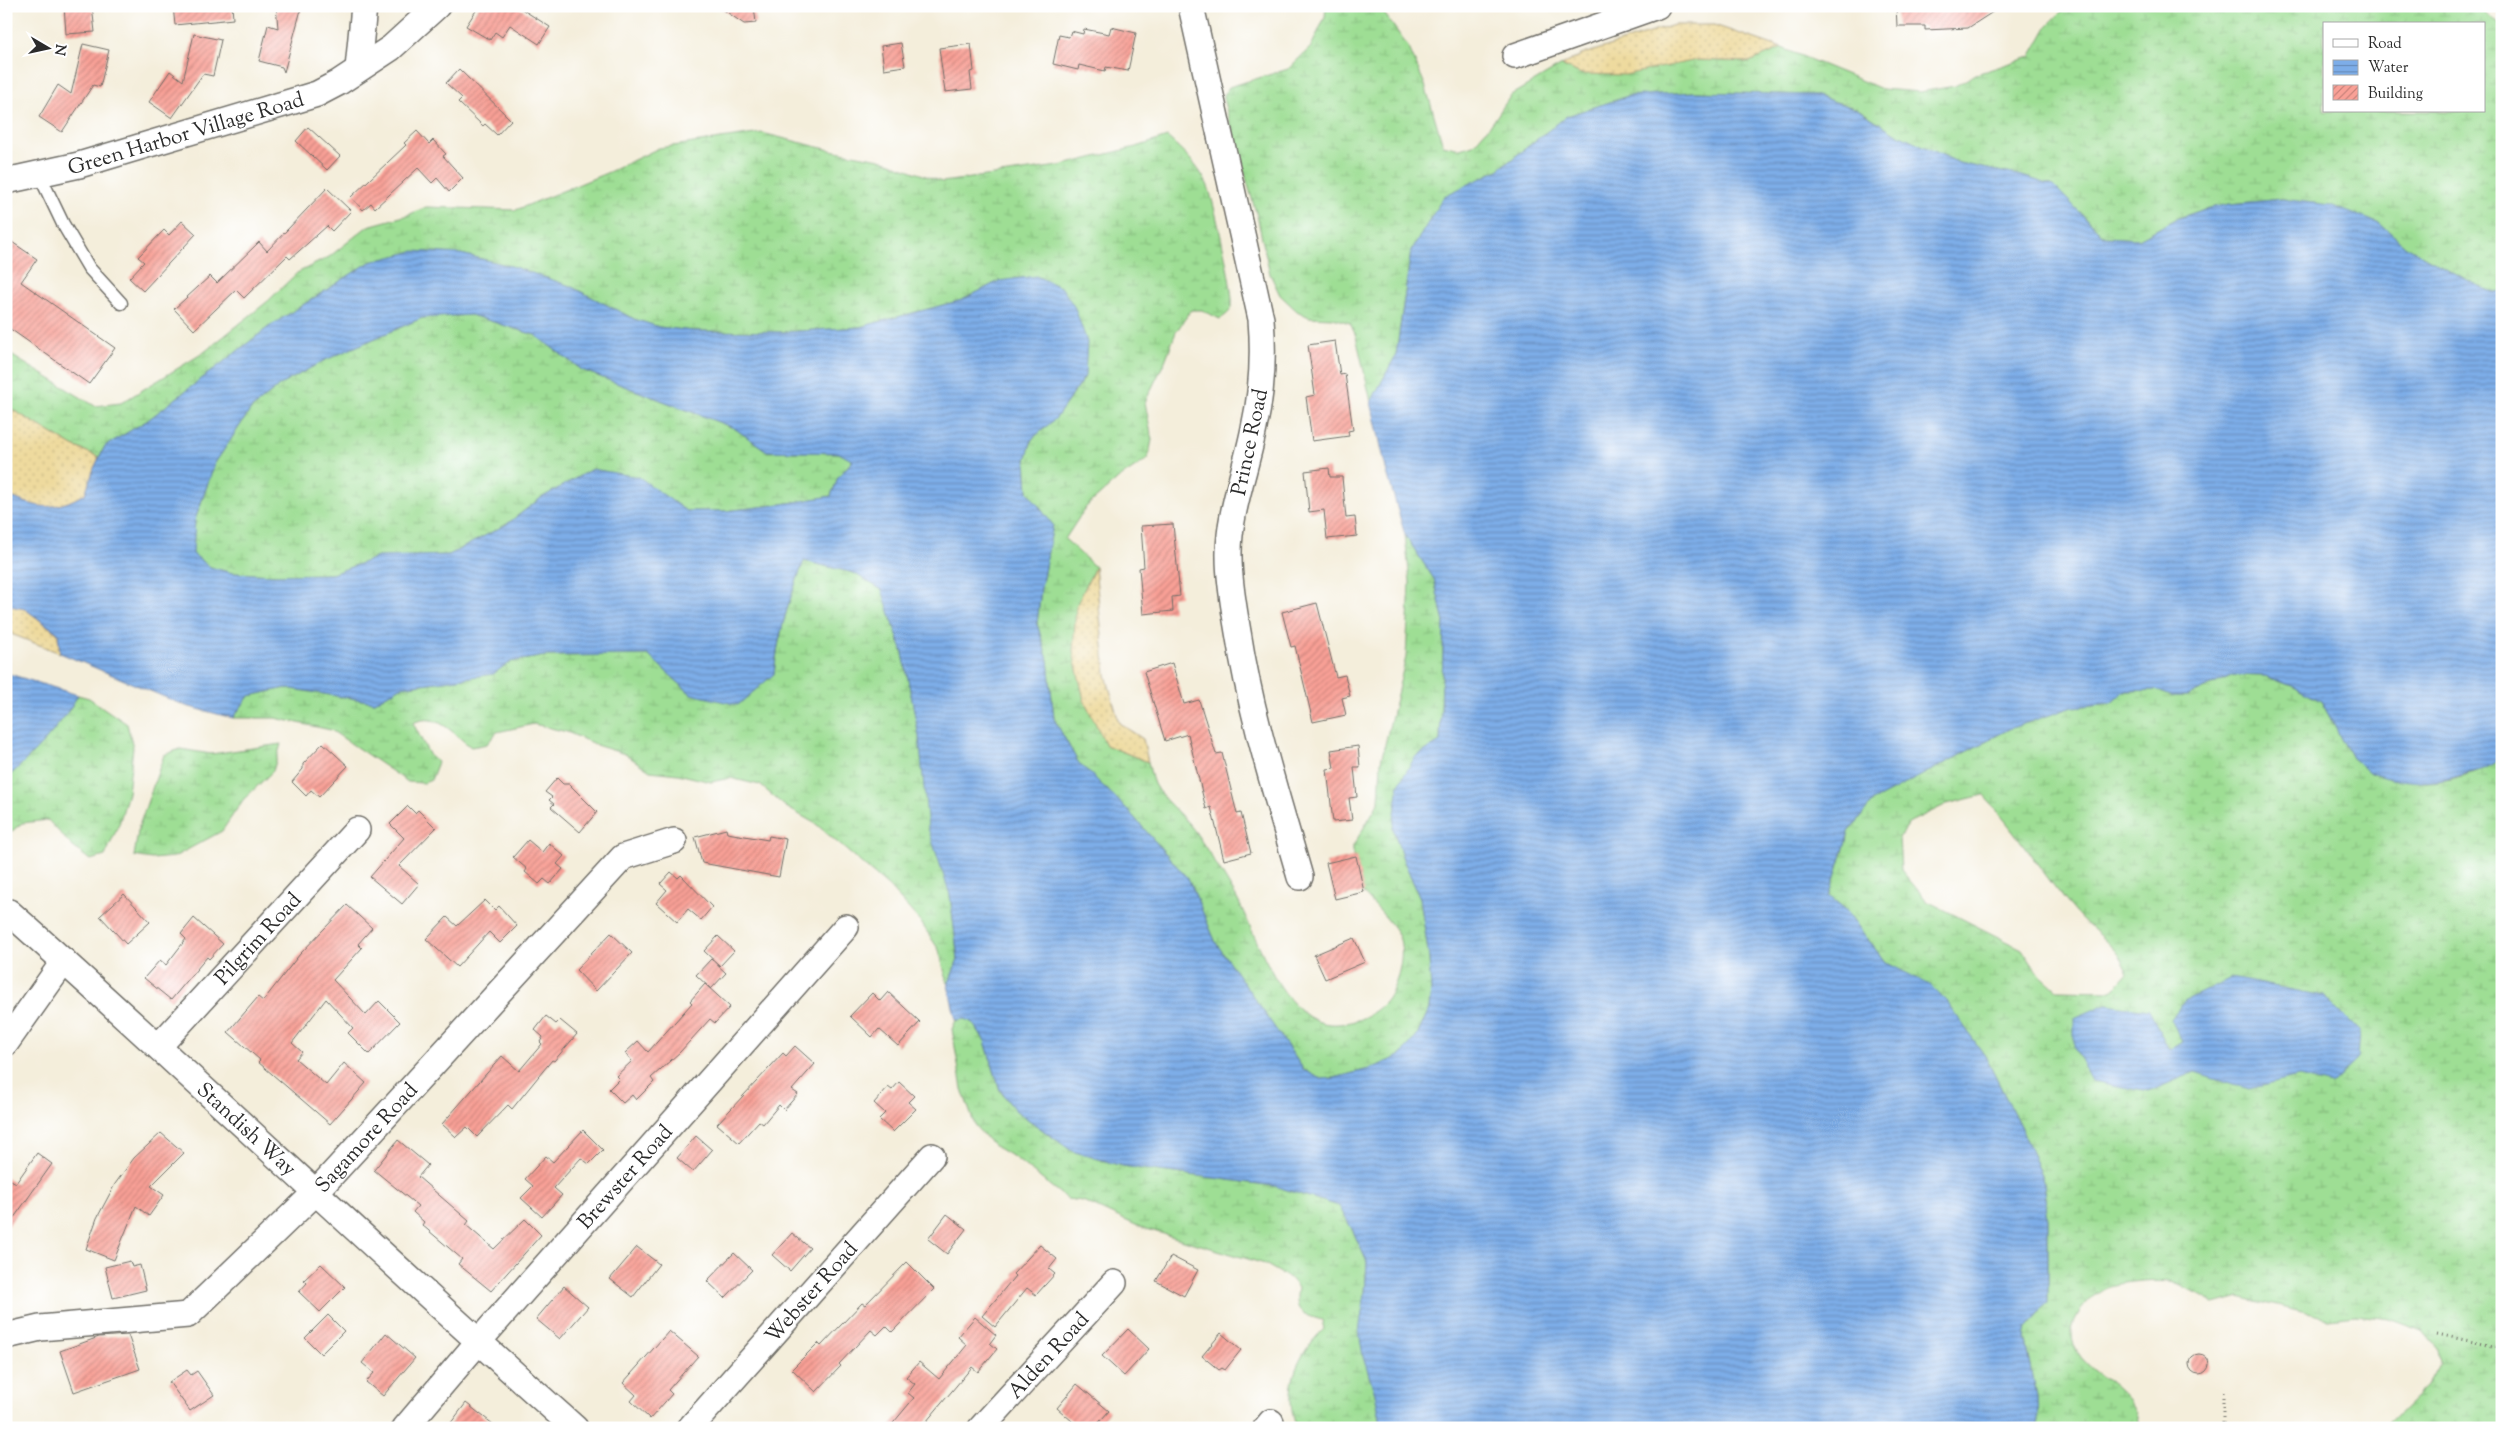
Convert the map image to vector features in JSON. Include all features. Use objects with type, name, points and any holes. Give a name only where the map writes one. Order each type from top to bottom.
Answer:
[{"type":"street","points":[[358,68],[364,6]]},
{"type":"street","name":"Green Harbor Village Road","points":[[6,181],[78,165],[317,94],[338,84],[358,68],[391,48],[437,6]]},
{"type":"street","name":"Prince Road","points":[[1191,6],[1256,294],[1263,341],[1263,374],[1256,419],[1232,524],[1229,556],[1231,591],[1249,694],[1300,877]]},
{"type":"street","points":[[1515,56],[1657,6]]},
{"type":"street","name":"Pilgrim Road","points":[[159,1046],[357,830]]},
{"type":"street","name":"Sagamore Road","points":[[6,1336],[49,1327],[188,1315],[316,1192],[622,857],[674,841]]},
{"type":"street","name":"Standish Way","points":[[9,912],[159,1046],[478,1342],[575,1428]]},
{"type":"street","name":"Brewster Road","points":[[405,1428],[478,1342],[846,927]]},
{"type":"street","points":[[6,1043],[64,960]]},
{"type":"street","name":"Webster Road","points":[[690,1428],[932,1156]]},
{"type":"street","name":"Alden Road","points":[[981,1428],[1114,1283]]},
{"type":"lane","points":[[39,174],[89,268],[121,302]]},
{"type":"path","points":[[2437,1334],[2502,1348]]},
{"type":"path","points":[[2223,1392],[2223,1428]]},
{"type":"green space","points":[[1326,6],[1379,6],[1409,48],[1425,85],[1443,145],[1460,149],[1473,145],[1493,122],[1511,95],[1562,65],[1581,74],[1697,60],[1749,62],[1782,48],[1882,89],[1920,92],[1955,86],[1976,74],[2030,57],[2048,25],[2067,6],[2475,6],[2502,25],[2502,292],[2494,293],[2471,282],[2406,246],[2380,224],[2282,199],[2230,204],[2205,209],[2176,219],[2139,239],[2104,237],[2054,186],[2022,176],[1959,163],[1892,131],[1858,109],[1814,95],[1694,92],[1628,96],[1567,116],[1498,170],[1480,180],[1411,251],[1396,355],[1371,402],[1356,336],[1350,323],[1333,318],[1309,317],[1297,311],[1280,295],[1270,274],[1257,216],[1224,102],[1224,95],[1229,87],[1288,69],[1311,47],[1325,17]]},
{"type":"green space","points":[[762,133],[830,150],[880,159],[942,182],[1059,166],[1140,146],[1167,137],[1199,170],[1210,192],[1218,224],[1227,264],[1232,305],[1228,313],[1220,319],[1202,310],[1191,310],[1176,332],[1165,361],[1145,402],[1152,440],[1148,459],[1119,478],[1086,507],[1065,539],[1095,567],[1076,607],[1106,745],[1148,762],[1153,781],[1158,790],[1194,830],[1227,881],[1244,912],[1269,967],[1290,1000],[1317,1021],[1326,1023],[1345,1023],[1363,1018],[1372,1013],[1386,1001],[1394,988],[1401,961],[1401,944],[1391,924],[1353,882],[1353,846],[1379,802],[1381,761],[1406,657],[1410,582],[1405,535],[1434,579],[1444,622],[1440,742],[1415,757],[1393,828],[1403,859],[1420,898],[1429,958],[1431,990],[1429,1009],[1418,1034],[1401,1055],[1373,1068],[1334,1078],[1321,1079],[1304,1070],[1216,943],[1189,880],[1124,806],[1078,762],[1054,719],[1048,660],[1037,624],[1041,588],[1053,525],[1028,492],[1026,460],[1032,439],[1056,418],[1085,377],[999,281],[962,300],[860,327],[785,332],[693,331],[659,327],[634,319],[570,286],[511,266],[461,254],[370,262],[270,326],[148,420],[105,446],[99,457],[73,446],[6,406],[6,352],[95,406],[121,403],[203,353],[268,301],[297,273],[329,257],[368,226],[408,215],[426,207],[516,210],[609,172],[659,148]]},
{"type":"green space","points":[[471,315],[535,335],[582,370],[734,428],[767,451],[839,453],[853,460],[838,477],[832,496],[725,511],[686,511],[667,498],[592,469],[541,498],[507,524],[449,555],[378,557],[332,574],[274,575],[232,573],[210,567],[192,554],[195,520],[215,463],[251,409],[280,385],[323,361],[422,318]]},
{"type":"green space","points":[[804,561],[854,573],[882,590],[903,653],[950,895],[958,959],[948,985],[939,950],[920,921],[889,887],[816,824],[786,807],[760,785],[730,778],[711,782],[678,774],[650,771],[625,754],[599,746],[567,732],[534,724],[497,732],[487,744],[471,747],[444,726],[430,720],[413,723],[430,756],[438,762],[431,780],[424,783],[408,782],[331,730],[275,718],[233,718],[249,696],[286,688],[375,702],[401,687],[493,674],[509,662],[545,656],[648,655],[691,694],[774,674],[778,645],[785,617]]},
{"type":"green space","points":[[2233,675],[2265,676],[2292,686],[2321,701],[2352,758],[2414,781],[2432,782],[2453,779],[2502,759],[2502,1428],[2384,1428],[2427,1386],[2440,1362],[2438,1349],[2423,1331],[2390,1319],[2356,1315],[2328,1318],[2239,1297],[2214,1304],[2179,1284],[2160,1280],[2117,1284],[2103,1289],[2083,1307],[2075,1319],[2072,1331],[2074,1345],[2081,1358],[2127,1400],[2135,1413],[2139,1428],[2038,1428],[2037,1396],[2025,1337],[2027,1327],[2048,1303],[2048,1219],[2042,1176],[2025,1136],[1985,1056],[1947,1002],[1885,962],[1845,909],[1829,896],[1849,832],[1873,801],[2009,729],[2042,717],[2073,707],[2111,703],[2125,691],[2156,690],[2171,696],[2188,696]],"holes":[[[1983,795],[1996,809],[2066,901],[2113,948],[2124,963],[2128,973],[2112,991],[2057,990],[2038,973],[2022,949],[1927,901],[1901,870],[1899,838],[1910,822],[1947,804]]]},
{"type":"green space","points":[[78,695],[89,698],[127,724],[133,747],[128,793],[119,824],[105,856],[90,860],[72,846],[48,820],[22,823],[6,836],[6,779],[54,730]]},
{"type":"green space","points":[[281,744],[273,771],[243,800],[222,831],[174,857],[152,859],[134,856],[139,826],[164,755],[180,749],[211,754]]},
{"type":"green space","points":[[966,1019],[974,1024],[985,1041],[1000,1091],[1015,1110],[1072,1151],[1122,1166],[1274,1186],[1339,1206],[1367,1262],[1365,1293],[1375,1394],[1382,1428],[1297,1428],[1291,1401],[1294,1374],[1306,1350],[1324,1329],[1322,1320],[1304,1314],[1298,1307],[1298,1288],[1291,1279],[1265,1264],[1140,1227],[1083,1201],[1067,1199],[1015,1158],[993,1145],[975,1126],[962,1089],[952,1029],[956,1020]]},
{"type":"sand","points":[[1674,25],[1714,25],[1782,48],[1749,62],[1697,60],[1625,75],[1581,74],[1562,65],[1581,55]]},
{"type":"sand","points":[[6,406],[73,446],[99,457],[85,494],[64,504],[46,507],[37,506],[6,495]]},
{"type":"sand","points":[[1095,567],[1106,675],[1119,723],[1143,739],[1148,762],[1106,745],[1084,700],[1073,652],[1076,607]]},
{"type":"sand","points":[[6,605],[25,609],[58,634],[60,653],[6,632]]},
{"type":"water","points":[[1694,92],[1814,95],[1857,109],[1892,131],[1959,163],[2022,176],[2054,186],[2104,237],[2139,239],[2176,219],[2205,209],[2230,204],[2282,199],[2330,205],[2380,224],[2406,246],[2471,282],[2494,293],[2502,292],[2502,759],[2483,769],[2444,780],[2420,782],[2391,779],[2370,773],[2352,758],[2321,701],[2292,686],[2265,676],[2233,675],[2188,696],[2171,696],[2156,690],[2125,691],[2111,703],[2073,707],[2009,729],[1873,801],[1849,832],[1829,896],[1845,909],[1885,962],[1930,985],[1947,1002],[1985,1056],[2025,1136],[2042,1176],[2048,1219],[2048,1303],[2027,1327],[2025,1337],[2037,1396],[2038,1428],[1382,1428],[1375,1394],[1363,1357],[1359,1331],[1365,1293],[1367,1262],[1339,1206],[1274,1186],[1122,1166],[1072,1151],[1015,1110],[1000,1090],[985,1041],[974,1024],[966,1019],[956,1020],[948,985],[958,959],[950,895],[928,828],[919,737],[903,653],[882,590],[854,573],[804,561],[785,617],[778,645],[774,674],[738,705],[691,694],[648,655],[545,656],[510,662],[493,674],[401,687],[375,702],[286,688],[249,696],[233,718],[186,706],[60,653],[58,633],[25,609],[6,605],[6,495],[37,506],[54,506],[64,504],[85,494],[94,468],[105,446],[148,420],[270,326],[370,262],[414,251],[461,254],[511,266],[570,286],[634,319],[659,327],[693,331],[785,332],[860,327],[962,300],[999,281],[1036,276],[1062,288],[1075,308],[1087,342],[1085,376],[1056,418],[1032,439],[1026,460],[1028,492],[1053,525],[1041,588],[1037,624],[1048,660],[1054,719],[1078,762],[1124,806],[1189,880],[1216,943],[1304,1070],[1321,1079],[1334,1078],[1373,1068],[1401,1055],[1418,1034],[1429,1009],[1431,990],[1429,958],[1420,898],[1403,859],[1393,828],[1399,784],[1415,757],[1440,742],[1444,622],[1434,579],[1405,535],[1386,469],[1371,402],[1396,355],[1411,251],[1444,196],[1498,170],[1567,116],[1628,96]],"holes":[[[471,315],[535,335],[582,370],[734,428],[767,451],[839,453],[853,461],[838,477],[831,496],[725,511],[686,511],[639,477],[592,469],[541,498],[507,524],[449,555],[378,557],[332,574],[274,575],[232,573],[210,567],[193,554],[195,520],[215,463],[251,409],[280,385],[323,361],[422,318]]]},
{"type":"water","points":[[6,673],[78,695],[54,730],[6,779]]},
{"type":"water","points":[[2231,978],[2324,996],[2360,1032],[2358,1059],[2331,1085],[2299,1077],[2249,1089],[2195,1072],[2148,1092],[2092,1081],[2074,1047],[2074,1018],[2107,1004],[2149,1010],[2169,1050],[2182,1042],[2171,1019],[2184,1001]]},
{"type":"building","points":[[64,6],[92,6],[95,32],[66,34]]},
{"type":"building","points":[[173,6],[232,6],[233,19],[175,25]]},
{"type":"building","points":[[276,6],[302,6],[284,72],[282,67],[259,61],[268,25],[278,28]]},
{"type":"building","points":[[479,6],[521,6],[520,8],[550,27],[539,44],[510,25],[502,37],[495,32],[490,40],[466,26]]},
{"type":"building","points":[[718,6],[754,6],[756,23],[744,24]]},
{"type":"building","points":[[1896,6],[2002,6],[1968,28],[1925,30],[1925,26],[1897,26]]},
{"type":"building","points":[[1111,27],[1136,33],[1128,71],[1106,67],[1105,71],[1079,65],[1078,70],[1053,64],[1059,35],[1069,37],[1071,31],[1083,34],[1084,29],[1109,34]]},
{"type":"building","points":[[194,34],[221,40],[213,76],[203,74],[172,118],[149,102],[170,71],[183,81]]},
{"type":"building","points":[[901,43],[905,66],[884,69],[881,46]]},
{"type":"building","points":[[83,44],[109,50],[100,87],[93,85],[62,132],[39,117],[58,85],[71,94]]},
{"type":"building","points":[[971,44],[974,71],[970,72],[972,89],[945,92],[939,48]]},
{"type":"building","points":[[459,69],[511,120],[497,135],[485,124],[483,126],[458,102],[462,98],[446,83]]},
{"type":"building","points":[[308,127],[340,156],[327,170],[296,141]]},
{"type":"building","points":[[417,131],[429,144],[433,140],[446,154],[443,156],[463,178],[449,192],[437,178],[432,183],[418,168],[375,208],[371,203],[363,210],[351,197],[406,145],[404,143]]},
{"type":"building","points":[[327,188],[351,211],[332,231],[327,226],[290,259],[287,256],[244,298],[236,290],[194,330],[174,309],[210,276],[217,283],[259,242],[267,251]]},
{"type":"building","points":[[182,221],[196,234],[143,291],[129,278],[144,262],[138,257],[164,230],[169,235]]},
{"type":"building","points":[[6,238],[37,259],[21,282],[115,348],[89,384],[6,326]]},
{"type":"building","points":[[1335,341],[1340,375],[1345,374],[1353,430],[1348,431],[1349,436],[1312,441],[1306,397],[1315,395],[1308,345]]},
{"type":"building","points":[[1329,468],[1330,477],[1342,477],[1346,518],[1355,517],[1357,536],[1327,539],[1324,510],[1309,512],[1305,471]]},
{"type":"building","points":[[1173,524],[1180,596],[1172,597],[1173,611],[1143,614],[1139,568],[1144,567],[1141,526]]},
{"type":"building","points":[[1317,603],[1336,677],[1345,675],[1350,696],[1342,698],[1346,715],[1313,722],[1295,646],[1291,647],[1282,612]]},
{"type":"building","points":[[1172,663],[1184,704],[1199,700],[1216,754],[1222,753],[1237,814],[1241,813],[1251,853],[1224,860],[1211,807],[1206,809],[1188,734],[1165,741],[1144,672]]},
{"type":"building","points":[[323,743],[348,766],[319,797],[311,790],[306,796],[292,782],[303,769],[303,764]]},
{"type":"building","points":[[1358,746],[1360,767],[1354,767],[1357,797],[1349,798],[1352,820],[1333,822],[1327,769],[1334,768],[1331,750]]},
{"type":"building","points":[[557,778],[563,784],[569,784],[597,812],[580,832],[551,807],[554,804],[549,800],[552,797],[545,792]]},
{"type":"building","points":[[408,806],[415,813],[418,810],[436,828],[399,866],[419,884],[402,904],[370,877],[404,838],[390,824]]},
{"type":"building","points":[[726,829],[727,833],[768,840],[769,836],[786,839],[779,877],[702,863],[695,837]]},
{"type":"building","points":[[528,840],[542,852],[549,843],[564,856],[557,864],[563,869],[550,884],[544,879],[539,884],[525,872],[527,869],[513,857]]},
{"type":"building","points":[[1356,856],[1364,892],[1335,899],[1326,863]]},
{"type":"building","points":[[671,872],[678,878],[681,875],[712,907],[701,920],[688,909],[677,922],[656,903],[667,890],[660,884]]},
{"type":"building","points":[[124,894],[150,922],[126,944],[100,916]]},
{"type":"building","points":[[485,900],[495,910],[499,906],[517,926],[500,943],[489,932],[457,967],[426,939],[447,917],[457,926]]},
{"type":"building","points":[[347,905],[372,928],[358,944],[362,948],[333,980],[366,1015],[379,1001],[400,1022],[369,1054],[348,1033],[353,1028],[326,999],[292,1043],[302,1052],[296,1059],[326,1085],[344,1063],[366,1083],[330,1124],[258,1062],[260,1060],[228,1032],[258,997],[263,1001],[300,954]]},
{"type":"building","points":[[194,918],[223,944],[209,959],[207,957],[171,1000],[144,978],[160,960],[166,965],[186,939],[181,934]]},
{"type":"building","points":[[611,933],[632,953],[596,991],[576,970]]},
{"type":"building","points":[[718,936],[734,951],[720,966],[704,951]]},
{"type":"building","points":[[1354,938],[1365,962],[1325,979],[1314,955]]},
{"type":"building","points":[[711,959],[726,973],[711,989],[696,975]]},
{"type":"building","points":[[705,984],[730,1007],[715,1023],[710,1019],[680,1052],[651,1078],[654,1082],[636,1100],[632,1095],[623,1103],[609,1089],[619,1079],[616,1076],[632,1061],[625,1053],[638,1041],[648,1052],[692,1003],[690,1001]]},
{"type":"building","points":[[888,992],[920,1022],[898,1046],[879,1029],[872,1037],[850,1016],[872,993],[880,1001]]},
{"type":"building","points":[[546,1016],[556,1024],[560,1020],[577,1034],[554,1061],[552,1060],[512,1109],[508,1105],[477,1137],[467,1127],[456,1137],[442,1124],[502,1056],[519,1071],[542,1044],[540,1042],[543,1037],[535,1030]]},
{"type":"building","points":[[795,1046],[815,1064],[792,1090],[798,1094],[784,1110],[779,1105],[763,1124],[759,1121],[739,1143],[717,1124],[783,1053],[786,1056]]},
{"type":"building","points":[[899,1082],[914,1096],[908,1102],[916,1109],[893,1132],[879,1119],[885,1113],[874,1103],[888,1087],[892,1090]]},
{"type":"building","points":[[583,1130],[603,1150],[589,1164],[581,1158],[554,1188],[562,1195],[542,1217],[521,1198],[533,1186],[525,1179],[546,1156],[553,1162]]},
{"type":"building","points":[[161,1133],[184,1153],[151,1186],[164,1195],[149,1216],[136,1206],[114,1260],[86,1249],[97,1218],[115,1184],[134,1158]]},
{"type":"building","points":[[696,1136],[712,1150],[693,1172],[677,1158]]},
{"type":"building","points":[[398,1140],[428,1165],[418,1177],[469,1221],[466,1225],[494,1249],[525,1219],[541,1235],[491,1291],[458,1264],[462,1259],[422,1225],[424,1222],[413,1212],[418,1206],[374,1170]]},
{"type":"building","points":[[37,1153],[52,1164],[6,1229],[6,1177],[16,1183]]},
{"type":"building","points":[[947,1214],[966,1229],[947,1254],[928,1239]]},
{"type":"building","points":[[792,1233],[810,1248],[790,1271],[772,1255]]},
{"type":"building","points":[[1040,1245],[1057,1259],[1049,1269],[1055,1274],[1036,1295],[1027,1288],[995,1327],[982,1316],[1015,1276],[1013,1274]]},
{"type":"building","points":[[637,1247],[659,1264],[633,1297],[610,1279]]},
{"type":"building","points":[[734,1253],[752,1270],[725,1298],[707,1281]]},
{"type":"building","points":[[1171,1256],[1198,1270],[1184,1296],[1156,1281]]},
{"type":"building","points":[[130,1261],[132,1267],[140,1265],[146,1290],[113,1298],[105,1267]]},
{"type":"building","points":[[907,1262],[934,1289],[892,1332],[886,1326],[877,1335],[871,1330],[816,1392],[792,1369],[818,1343],[821,1346],[862,1303],[865,1305]]},
{"type":"building","points":[[321,1264],[345,1287],[320,1312],[299,1292],[307,1283],[304,1280]]},
{"type":"building","points":[[564,1286],[588,1307],[560,1339],[536,1319]]},
{"type":"building","points":[[328,1315],[344,1331],[321,1354],[305,1338]]},
{"type":"building","points":[[975,1317],[996,1335],[990,1343],[997,1349],[978,1372],[972,1367],[921,1428],[889,1428],[914,1398],[908,1393],[915,1384],[906,1377],[919,1362],[939,1379],[967,1345],[958,1337]]},
{"type":"building","points":[[1128,1329],[1149,1349],[1124,1376],[1102,1356]]},
{"type":"building","points":[[669,1331],[698,1356],[668,1390],[672,1394],[650,1419],[631,1401],[636,1395],[623,1383]]},
{"type":"building","points":[[386,1333],[415,1358],[383,1396],[366,1382],[374,1373],[362,1363]]},
{"type":"building","points":[[1221,1333],[1241,1350],[1225,1370],[1222,1368],[1219,1370],[1202,1356]]},
{"type":"building","points":[[128,1335],[140,1369],[74,1392],[60,1351],[99,1337]]},
{"type":"building","points":[[2199,1354],[2206,1357],[2209,1364],[2206,1371],[2199,1374],[2192,1371],[2189,1364],[2192,1357]]},
{"type":"building","points":[[187,1370],[191,1375],[197,1371],[214,1395],[190,1411],[169,1382]]},
{"type":"building","points":[[1077,1384],[1109,1411],[1094,1428],[1080,1428],[1057,1408]]},
{"type":"building","points":[[466,1403],[498,1428],[447,1428]]}]
